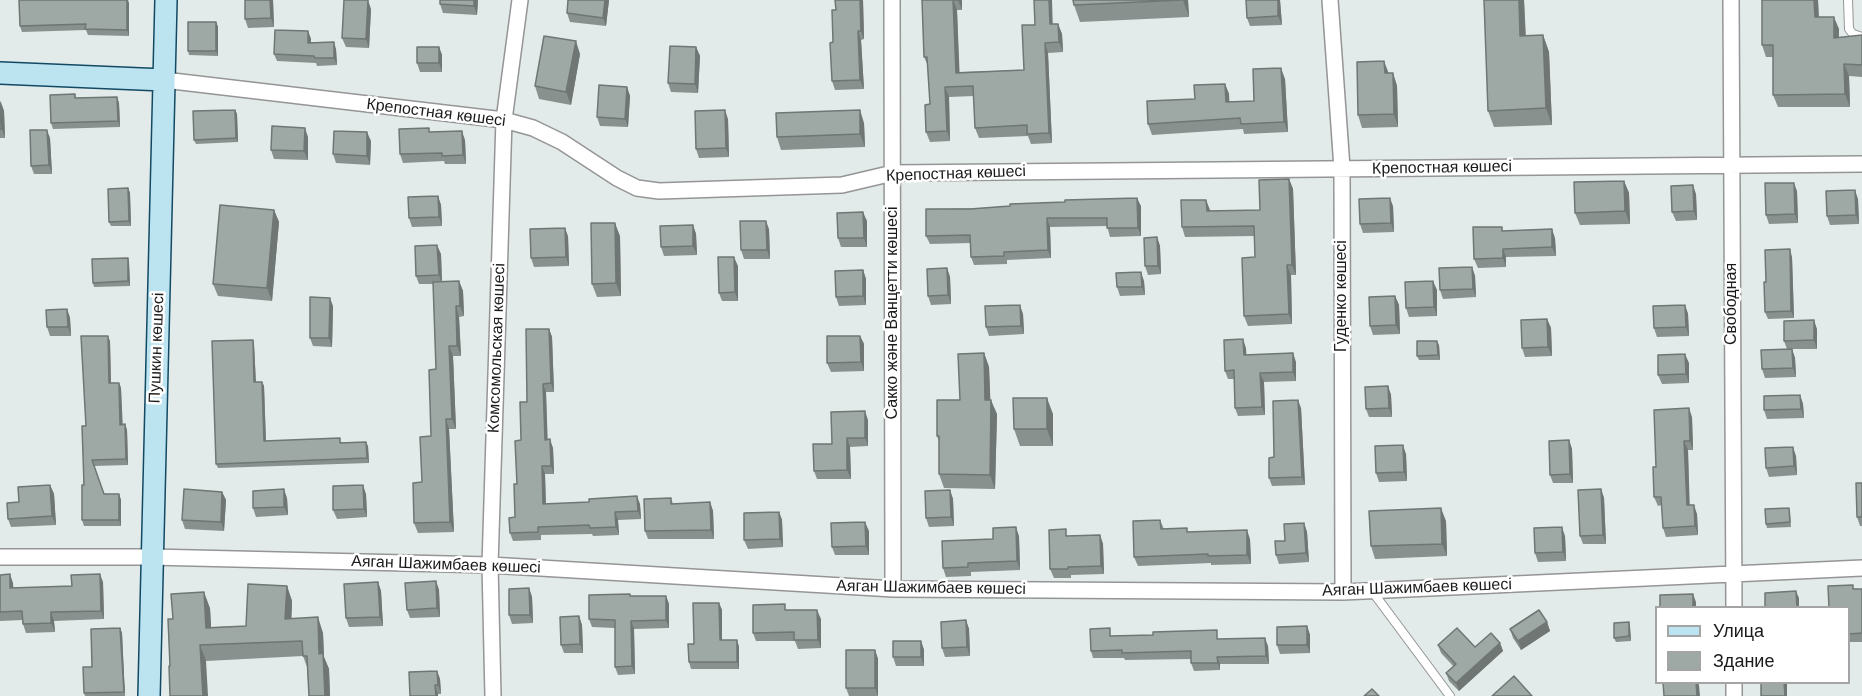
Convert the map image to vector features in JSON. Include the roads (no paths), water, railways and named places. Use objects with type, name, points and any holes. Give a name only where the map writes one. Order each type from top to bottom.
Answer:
[{"type":"street","name":"Пушкин көшесі","points":[[149,696],[166,0]]},
{"type":"street","name":"Комсомольская көшесі","points":[[493,696],[490,565],[504,120],[520,0]]},
{"type":"street","name":"Сакко және Ванцетти көшесі","points":[[892,0],[893,589]]},
{"type":"street","name":"Гуденко көшесі","points":[[1330,0],[1342,168],[1343,591]]},
{"type":"street","name":"Свободная","points":[[1731,0],[1734,606]]},
{"type":"street","name":"Крепостная көшесі","points":[[0,73],[164,80],[504,120],[533,128],[562,142],[616,178],[638,188],[659,191],[842,185],[892,173],[1862,164]]},
{"type":"street","name":"Аяган Шажимбаев көшесі","points":[[0,557],[152,557],[490,565],[893,589],[1343,591],[1862,568]]},
{"type":"lane","points":[[1848,0],[1849,29],[1853,34],[1862,37]]},
{"type":"lane","points":[[1371,590],[1450,696]]}]
